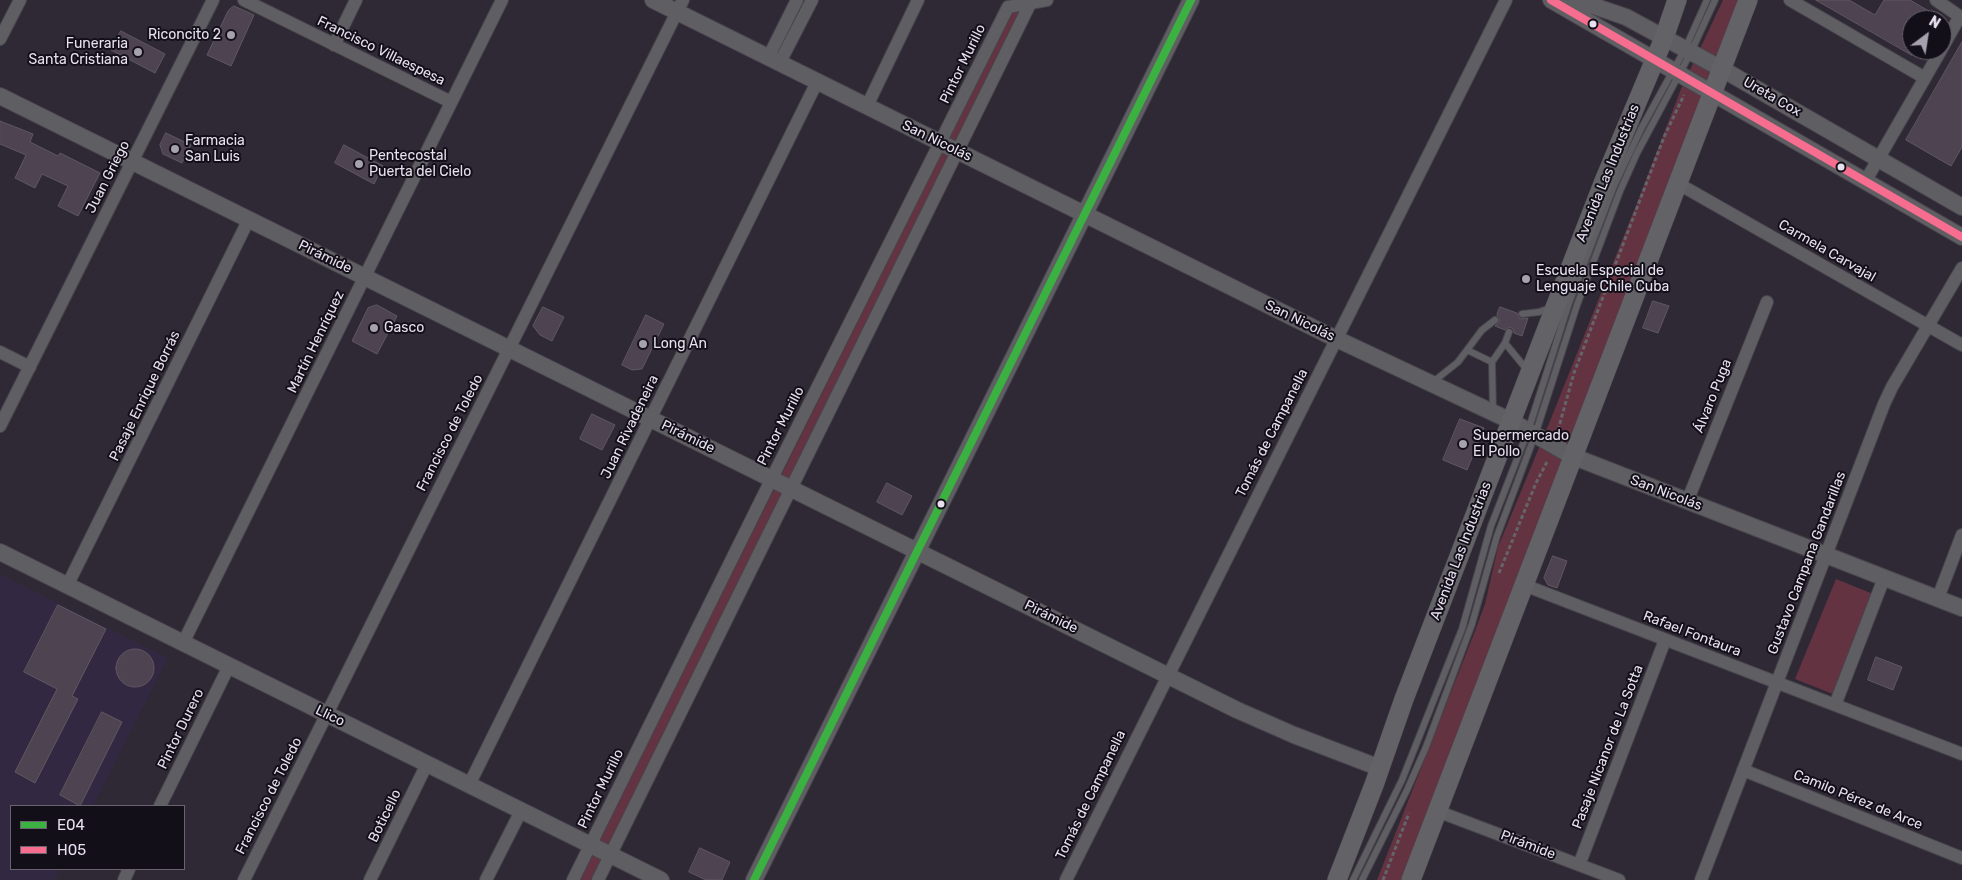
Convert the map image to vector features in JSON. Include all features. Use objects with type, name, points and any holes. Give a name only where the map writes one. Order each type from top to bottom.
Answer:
[{"type":"main road","name":"Avenida Las Industrias","points":[[1337,880],[1404,699],[1556,305],[1664,38],[1677,0]]},
{"type":"main road","points":[[1411,880],[1748,0]]},
{"type":"street","points":[[0,39],[20,0]]},
{"type":"street","name":"Juan Griego","points":[[0,426],[213,0]]},
{"type":"street","name":"Francisco Villaespesa","points":[[244,0],[451,102]]},
{"type":"street","points":[[334,45],[356,0]]},
{"type":"street","name":"Martín Henríquez","points":[[183,643],[502,0]]},
{"type":"street","name":"San Nicolás","points":[[653,0],[680,6],[817,82],[1336,339],[1512,421],[1572,456],[1962,608]]},
{"type":"street","points":[[774,59],[797,0]]},
{"type":"street","points":[[774,59],[812,0]]},
{"type":"street","points":[[867,106],[918,0]]},
{"type":"street","name":"Pintor Murillo","points":[[573,880],[941,142],[1005,3],[1030,4],[1047,0]]},
{"type":"street","points":[[754,880],[1191,0]]},
{"type":"street","name":"Tomás de Campanella","points":[[1066,880],[1506,0]]},
{"type":"street","name":"Ureta Cox","points":[[1551,0],[1962,237]]},
{"type":"street","name":"Ureta Cox","points":[[1576,0],[1626,17],[1722,69],[1962,207]]},
{"type":"street","points":[[1790,0],[1925,78]]},
{"type":"street","points":[[1936,0],[1961,17],[1952,31]]},
{"type":"street","points":[[598,880],[1030,4]]},
{"type":"street","name":"Francisco de Toledo","points":[[244,880],[680,6]]},
{"type":"street","points":[[1865,182],[1935,60]]},
{"type":"street","name":"Juan Rivadeneira","points":[[470,785],[817,82]]},
{"type":"street","name":"Pirámide","points":[[0,96],[1268,724],[1380,768]]},
{"type":"street","name":"Carmela Carvajal","points":[[1677,183],[1962,345]]},
{"type":"street","name":"Pasaje Enrique Borrás","points":[[67,586],[249,219]]},
{"type":"street","name":"Gustavo Campana Gandarillas","points":[[1701,880],[1888,395],[1962,268]]},
{"type":"street","name":"Álvaro Puga","points":[[1688,502],[1767,302]]},
{"type":"street","points":[[0,352],[30,367]]},
{"type":"street","points":[[1938,598],[1962,535]]},
{"type":"street","name":"Llico","points":[[0,552],[661,880]]},
{"type":"street","points":[[1835,705],[1884,578]]},
{"type":"street","name":"Rafael Fontaura","points":[[1524,585],[1962,754]]},
{"type":"street","name":"Pasaje Nicanor de La Sotta","points":[[1579,865],[1665,640]]},
{"type":"street","name":"Pintor Durero","points":[[160,805],[229,666]]},
{"type":"street","name":"Boticello","points":[[370,880],[427,764]]},
{"type":"street","name":"Camilo Pérez de Arce","points":[[1743,770],[1962,858]]},
{"type":"street","points":[[486,880],[521,811]]},
{"type":"street","name":"Pirámide","points":[[1438,811],[1618,880]]},
{"type":"lane","points":[[1688,51],[1707,0]]},
{"type":"lane","points":[[1362,880],[1407,790],[1426,747],[1472,624],[1497,536],[1532,433],[1561,328],[1614,186],[1642,127],[1676,72],[1716,0]]},
{"type":"lane","points":[[1522,314],[1539,312],[1556,305]]},
{"type":"lane","points":[[1431,384],[1458,362],[1482,330],[1495,320]]},
{"type":"lane","points":[[1493,413],[1492,362],[1505,343],[1509,332]]},
{"type":"lane","points":[[1505,343],[1530,373]]},
{"type":"lane","points":[[1467,350],[1492,362]]},
{"type":"lane","points":[[1353,880],[1402,780],[1457,642],[1468,610],[1491,526],[1532,433]]},
{"type":"shaded area","points":[[1723,0],[1742,0],[1403,880],[1377,880],[1485,604],[1498,547],[1548,426],[1681,89]]},
{"type":"shaded area","points":[[1010,10],[1018,10],[1019,14],[593,880],[579,880],[936,165]]},
{"type":"shaded area","points":[[0,574],[168,658],[94,805],[10,805],[10,870],[60,870],[55,880],[0,880]]},
{"type":"shaded area","points":[[1836,579],[1883,598],[1843,698],[1795,679]]},
{"type":"building","points":[[1816,0],[1849,0],[1875,15],[1884,0],[1910,0],[1927,10],[1902,10],[1902,49]]},
{"type":"building","name":"Riconcito 2","points":[[234,6],[254,15],[231,66],[207,55],[228,11]]},
{"type":"building","name":"Funeraria Santa Cristiana","points":[[121,31],[165,54],[155,73],[111,50]]},
{"type":"building","points":[[1962,42],[1962,147],[1951,166],[1906,140]]},
{"type":"building","points":[[0,121],[33,134],[30,142],[58,156],[60,153],[100,173],[78,216],[58,206],[68,186],[42,174],[35,188],[15,178],[26,155],[0,144]]},
{"type":"building","name":"Farmacia San Luis","points":[[166,133],[191,145],[182,163],[163,154],[160,145]]},
{"type":"building","name":"Pentecostal Puerta del Cielo","points":[[344,145],[383,166],[374,184],[335,163]]},
{"type":"building","points":[[1653,301],[1669,306],[1658,333],[1643,328]]},
{"type":"building","name":"Gasco","points":[[377,305],[397,316],[377,354],[352,341],[368,308]]},
{"type":"building","points":[[543,307],[564,317],[552,341],[540,335],[533,326]]},
{"type":"building","points":[[1500,307],[1517,313],[1520,319],[1528,318],[1522,336],[1514,333],[1510,327],[1505,330],[1495,326],[1500,321],[1497,315]]},
{"type":"building","name":"Long An","points":[[646,315],[664,324],[642,369],[632,370],[622,365]]},
{"type":"building","points":[[592,414],[615,425],[602,450],[580,439]]},
{"type":"building","name":"Supermercado El Pollo","points":[[1460,419],[1484,428],[1467,470],[1443,460]]},
{"type":"building","points":[[887,483],[912,496],[902,515],[877,502]]},
{"type":"building","points":[[1553,556],[1567,561],[1557,588],[1548,585],[1544,578]]},
{"type":"building","points":[[58,605],[106,629],[72,696],[78,699],[35,783],[15,772],[57,689],[24,672]]},
{"type":"building","points":[[135,649],[148,655],[154,668],[148,681],[135,687],[122,681],[116,668],[122,655]]},
{"type":"building","points":[[1876,657],[1902,667],[1893,690],[1868,680]]},
{"type":"building","points":[[102,712],[122,722],[80,805],[60,795]]},
{"type":"building","points":[[700,848],[730,862],[722,880],[706,880],[689,872]]},
{"type":"transit line","name":"E04","points":[[754,880],[1191,0]]},
{"type":"transit line","name":"H05","points":[[1551,0],[1962,237]]},
{"type":"place","name":"Riconcito 2","points":[[231,35]]},
{"type":"place","name":"Funeraria Santa Cristiana","points":[[138,52]]},
{"type":"place","name":"Farmacia San Luis","points":[[175,149]]},
{"type":"place","name":"Pentecostal Puerta del Cielo","points":[[359,164]]},
{"type":"place","name":"Escuela Especial de Lenguaje Chile Cuba","points":[[1526,279]]},
{"type":"place","name":"Gasco","points":[[374,328]]},
{"type":"place","name":"Long An","points":[[643,344]]},
{"type":"place","name":"Supermercado El Pollo","points":[[1463,444]]}]
